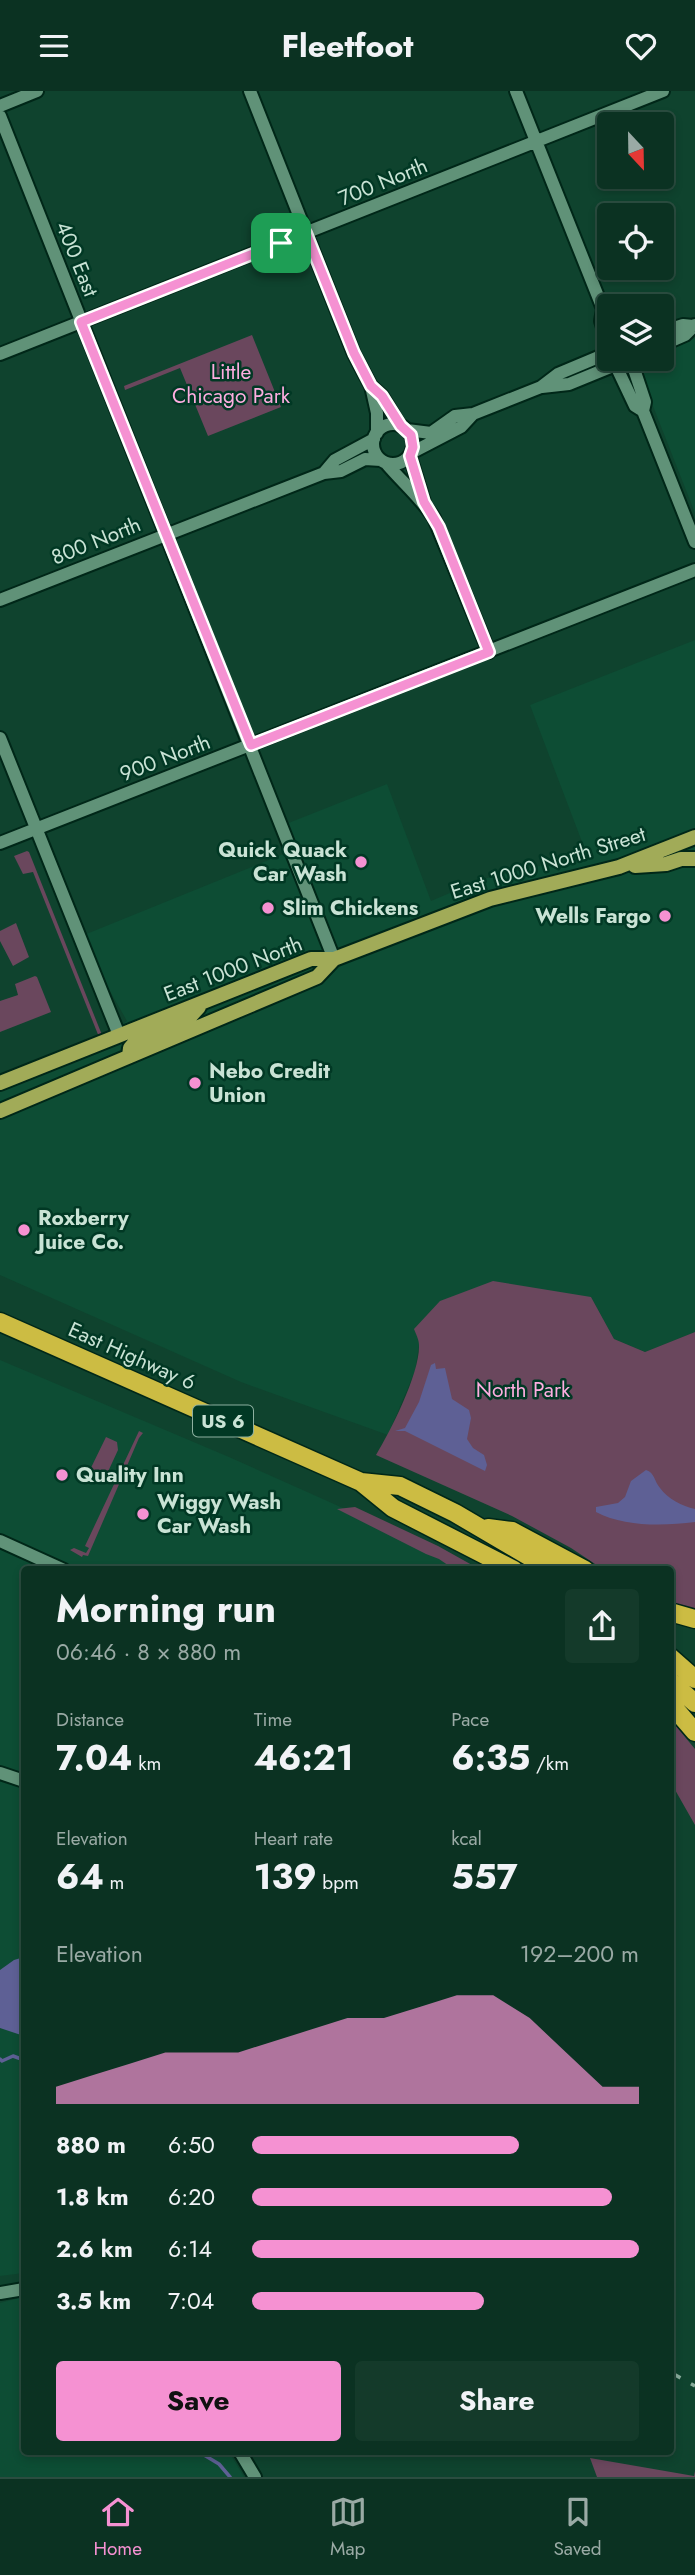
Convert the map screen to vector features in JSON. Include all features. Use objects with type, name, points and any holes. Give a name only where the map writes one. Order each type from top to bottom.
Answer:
[{"type":"highway","name":"East Highway 6","points":[[0,1322],[361,1482],[393,1508],[506,1566]]},
{"type":"highway","name":"East Highway 6","points":[[361,1482],[400,1486],[481,1527],[545,1566]]},
{"type":"highway","name":"US 6","points":[[481,1527],[512,1531],[578,1566]]},
{"type":"highway","points":[[674,1613],[695,1619]]},
{"type":"highway","points":[[674,1661],[695,1679]]},
{"type":"highway","points":[[674,1685],[695,1703]]},
{"type":"highway","points":[[674,1708],[695,1732]]},
{"type":"main road","name":"East 1000 North Street","points":[[334,959],[490,899],[619,867],[695,837]]},
{"type":"main road","points":[[619,867],[695,859]]},
{"type":"main road","name":"East 1000 North","points":[[0,1083],[311,959],[334,959]]},
{"type":"main road","name":"East 1000 North","points":[[0,1111],[317,977],[334,959]]},
{"type":"main road","points":[[130,1056],[130,1048],[136,1041],[190,1018],[201,1003]]},
{"type":"main road","points":[[46,1091],[74,1070],[114,1052],[119,1035]]},
{"type":"street","points":[[0,106],[37,91]]},
{"type":"street","points":[[250,91],[354,353],[371,386],[377,413],[374,450],[410,491],[424,502]]},
{"type":"street","points":[[516,91],[599,294]]},
{"type":"street","name":"700 North","points":[[0,354],[663,91]]},
{"type":"street","name":"400 East","points":[[0,116],[334,959]]},
{"type":"street","points":[[674,328],[694,326]]},
{"type":"street","points":[[674,340],[685,335],[694,326]]},
{"type":"street","points":[[541,387],[558,374],[597,354]]},
{"type":"street","points":[[376,436],[388,425],[431,433],[455,415],[473,414],[541,387],[569,384],[604,371]]},
{"type":"street","points":[[617,371],[635,406],[643,411]]},
{"type":"street","points":[[636,371],[645,402],[643,411],[695,542]]},
{"type":"street","points":[[371,386],[382,396],[413,441],[411,454],[424,502],[439,527],[489,652]]},
{"type":"street","points":[[383,462],[402,462],[411,454],[461,427],[473,414]]},
{"type":"street","name":"800 North","points":[[324,473],[335,460],[376,436]]},
{"type":"street","name":"800 North","points":[[0,600],[324,473],[341,471],[365,459],[383,462]]},
{"type":"street","name":"900 North","points":[[0,843],[695,570]]},
{"type":"street","points":[[0,739],[119,1035]]},
{"type":"street","points":[[0,1541],[55,1566]]},
{"type":"street","points":[[0,1773],[21,1780]]},
{"type":"street","points":[[0,2294],[21,2290]]},
{"type":"street","points":[[242,2455],[255,2477]]},
{"type":"shaded area","points":[[695,338],[695,513],[639,371],[674,371],[674,347]]},
{"type":"shaded area","points":[[695,640],[695,1332],[645,1352],[614,1339],[591,1297],[419,1345],[415,1371],[388,1435],[241,1382],[0,1275],[0,1092],[118,1036],[116,1029],[127,1021],[79,937],[291,851],[281,826],[387,784],[431,901],[483,879],[587,855],[530,705]]},
{"type":"shaded area","points":[[0,1360],[229,1457],[448,1555],[460,1566],[21,1566],[21,2273],[0,2276]]},
{"type":"shaded area","points":[[21,2298],[21,2455],[231,2455],[244,2477],[0,2477],[0,2303]]},
{"type":"green space","name":"Little Chicago Park","points":[[252,335],[281,407],[208,436],[180,368],[125,390],[124,386]]},
{"type":"green space","points":[[27,851],[102,1035],[99,1037],[33,872],[23,874],[14,856]]},
{"type":"green space","points":[[16,923],[29,957],[13,966],[0,941],[0,931]]},
{"type":"green space","points":[[35,976],[51,1012],[0,1032],[0,1001],[18,995],[15,984]]},
{"type":"green space","name":"North Park","points":[[493,1281],[591,1297],[614,1339],[645,1352],[695,1332],[695,1610],[674,1604],[674,1566],[598,1566],[512,1516],[376,1455],[396,1417],[415,1370],[419,1345],[414,1329],[440,1301]]},
{"type":"green space","points":[[139,1431],[143,1433],[88,1556],[82,1557],[70,1550],[74,1548],[86,1553],[89,1548],[85,1546]]},
{"type":"green space","points":[[106,1437],[117,1442],[118,1450],[106,1476],[103,1470],[97,1473],[98,1481],[95,1483],[86,1478]]},
{"type":"green space","points":[[355,1507],[474,1566],[449,1566],[337,1509]]},
{"type":"green space","points":[[674,1724],[695,1749],[695,1825],[674,1788]]},
{"type":"green space","points":[[590,2458],[694,2476],[695,2471],[695,2477],[597,2477]]},
{"type":"water","points":[[435,1363],[436,1369],[445,1368],[452,1399],[469,1410],[471,1418],[467,1439],[473,1448],[484,1455],[487,1465],[485,1471],[405,1431],[395,1431],[405,1428],[419,1402],[431,1365]]},
{"type":"water","points":[[646,1470],[667,1495],[680,1504],[695,1509],[695,1522],[631,1523],[596,1512],[596,1507],[618,1503],[625,1497],[631,1481]]},
{"type":"water","points":[[21,1958],[21,2035],[0,2028],[0,1970]]},
{"type":"waterway","points":[[0,2059],[2,2061],[13,2056],[21,2059]]},
{"type":"waterway","points":[[204,2455],[219,2464],[230,2477]]},
{"type":"railway","points":[[674,2374],[695,2386]]},
{"type":"place","name":"Quick Quack Car Wash","points":[[361,862]]},
{"type":"place","name":"Slim Chickens","points":[[268,908]]},
{"type":"place","name":"Wells Fargo","points":[[665,916]]},
{"type":"place","name":"Nebo Credit Union","points":[[195,1083]]},
{"type":"place","name":"Roxberry Juice Co.","points":[[24,1230]]},
{"type":"place","name":"Quality Inn","points":[[62,1475]]},
{"type":"place","name":"Wiggy Wash Car Wash","points":[[143,1514]]},
{"type":"route","points":[[306,233],[354,353],[371,386],[382,396],[401,426],[411,435],[413,447],[410,456],[424,502],[439,527],[489,652],[251,745],[81,322],[281,243],[306,233]]}]
